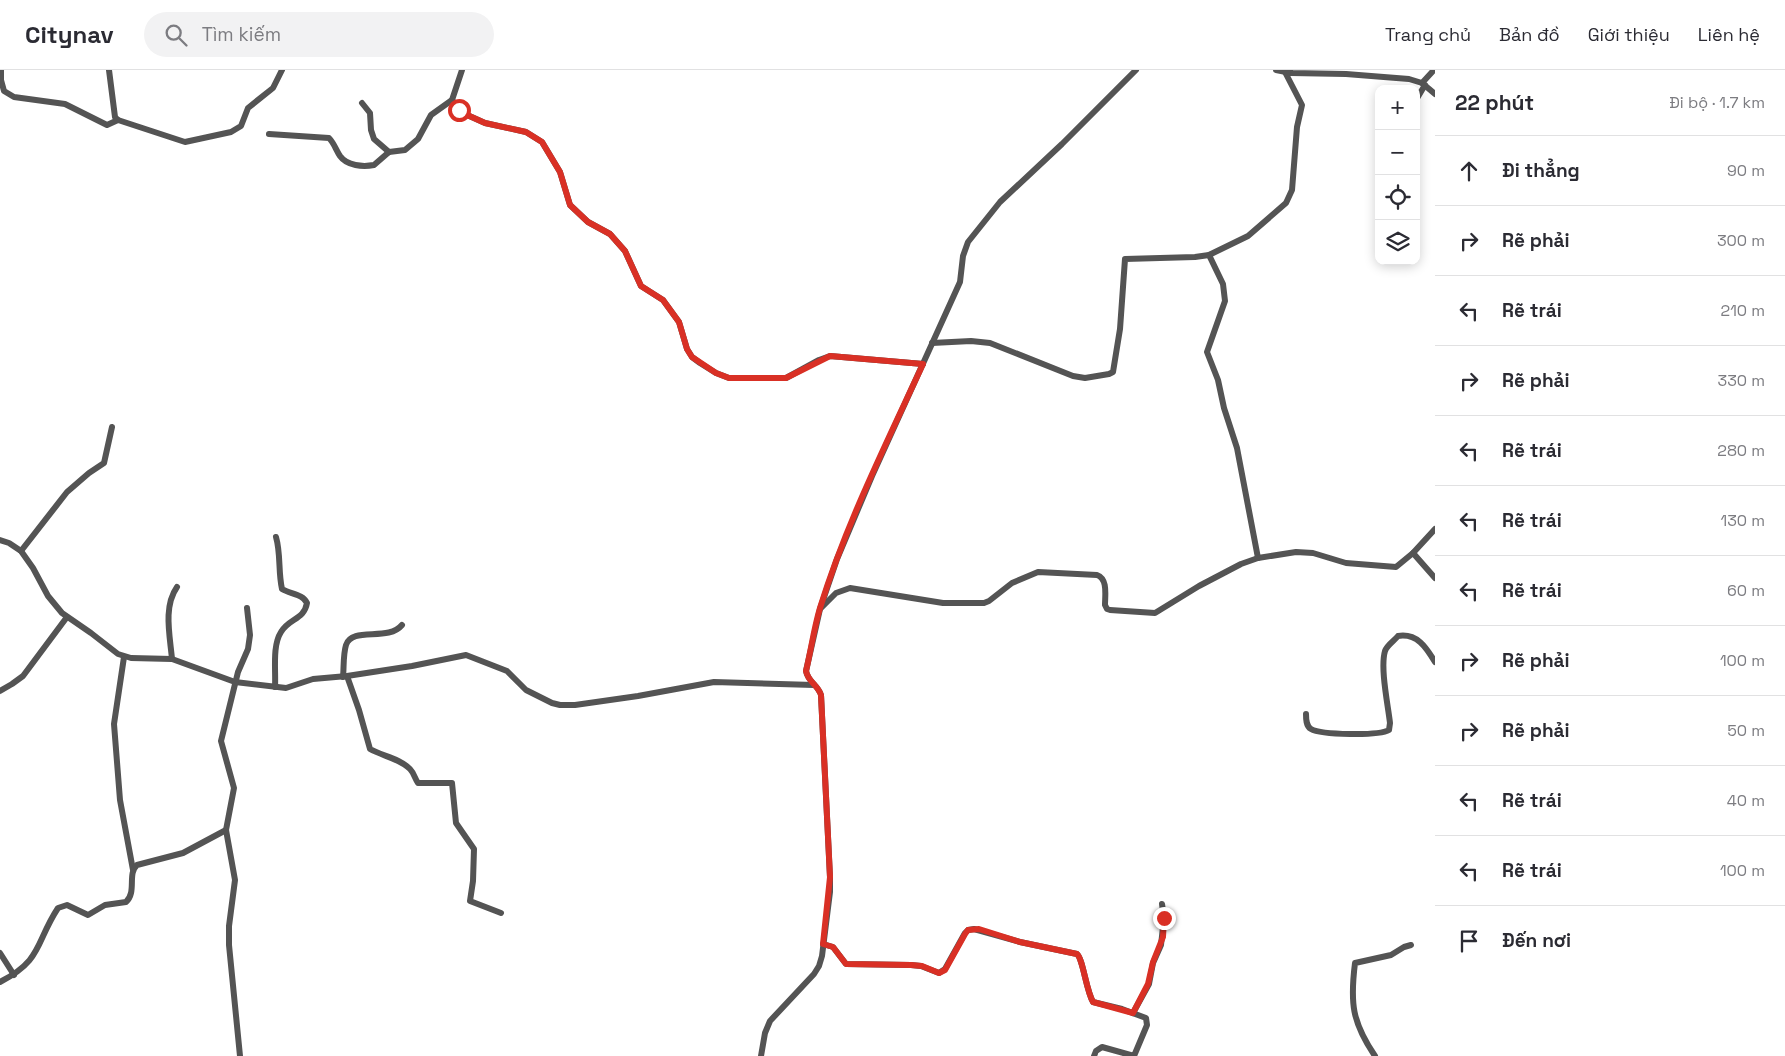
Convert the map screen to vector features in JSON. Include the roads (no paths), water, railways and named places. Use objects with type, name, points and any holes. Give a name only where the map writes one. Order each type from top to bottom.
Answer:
[{"type":"street","points":[[1,70],[4,90],[14,97],[60,103],[82,111],[107,125],[118,120]]},
{"type":"street","points":[[109,70],[115,118],[185,142],[231,132],[241,126],[248,108],[273,88],[282,70]]},
{"type":"street","points":[[269,134],[329,138],[340,157],[345,161],[355,165],[374,165],[388,152],[405,150],[421,136],[431,115],[452,100],[462,70]]},
{"type":"street","points":[[761,1056],[770,1021],[814,974],[820,962],[823,944],[830,877],[821,695],[820,690],[810,681],[806,671],[820,609],[837,560],[868,486],[960,282],[963,256],[968,242],[1006,196],[1062,144],[1136,70]]},
{"type":"street","points":[[1276,70],[1409,79],[1423,84],[1435,94]]},
{"type":"street","points":[[1420,91],[1434,70]]},
{"type":"street","points":[[932,343],[971,341],[990,343],[1073,376],[1085,378],[1109,374],[1114,368],[1120,329],[1125,259],[1195,258],[1209,255],[1248,236],[1286,203],[1290,197],[1297,127],[1302,105],[1288,71]]},
{"type":"street","points":[[452,100],[459,110],[465,114],[485,123],[526,132],[542,142],[560,172],[570,205],[588,222],[610,234],[625,251],[641,286],[663,300],[679,322],[687,349],[692,357],[716,373],[729,378],[786,378],[830,356],[923,364]]},
{"type":"street","points":[[362,103],[370,113],[371,130],[374,139],[388,152]]},
{"type":"street","points":[[1209,255],[1223,284],[1225,301],[1207,352],[1218,380],[1224,408],[1237,448],[1258,558]]},
{"type":"street","points":[[21,551],[66,494],[89,473],[104,464],[112,427]]},
{"type":"street","points":[[820,609],[836,593],[850,588],[942,603],[984,603],[1012,583],[1031,574],[1043,571],[1097,575],[1102,577],[1104,581],[1105,605],[1107,609],[1155,613],[1199,586],[1258,558],[1305,552],[1341,562],[1391,568],[1400,565],[1435,529]]},
{"type":"street","points":[[275,688],[278,638],[287,624],[304,613],[307,603],[305,599],[282,589],[279,576],[279,546],[276,537]]},
{"type":"street","points":[[0,540],[9,543],[21,551],[51,600],[66,617],[86,629],[118,654],[124,657],[172,659],[235,682],[275,688],[292,687],[313,679],[345,677],[466,655],[507,671],[526,690],[552,703],[567,705],[638,696],[714,682],[814,685]]},
{"type":"street","points":[[1413,553],[1435,578]]},
{"type":"street","points":[[172,659],[169,605],[172,595],[177,588]]},
{"type":"street","points":[[240,1056],[229,945],[229,926],[235,880],[226,830],[234,788],[221,741],[235,682],[248,649],[250,635],[247,608]]},
{"type":"street","points":[[0,691],[23,676],[66,617]]},
{"type":"street","points":[[402,625],[397,631],[390,633],[356,636],[348,641],[346,647],[345,677],[359,710],[370,750],[390,757],[407,767],[412,771],[418,783],[452,783],[456,824],[474,849],[470,901],[501,913]]},
{"type":"street","points":[[1306,714],[1308,726],[1311,729],[1330,733],[1377,734],[1385,732],[1389,730],[1390,723],[1385,676],[1385,652],[1388,646],[1398,636],[1410,636],[1426,648],[1435,662]]},
{"type":"street","points":[[0,982],[14,975],[36,953],[58,908],[67,905],[88,915],[105,905],[126,902],[132,894],[133,870],[120,800],[114,724],[124,657]]},
{"type":"street","points":[[133,870],[137,865],[184,853],[226,830]]},
{"type":"street","points":[[1133,1013],[1148,984],[1153,962],[1161,944],[1164,918],[1162,904]]},
{"type":"street","points":[[823,944],[833,947],[846,964],[922,966],[939,973],[945,970],[968,930],[979,929],[1020,942],[1077,954],[1081,958],[1085,980],[1093,1002],[1133,1013],[1146,1018],[1148,1021],[1136,1054],[1131,1056],[1102,1047],[1096,1051],[1094,1056]]},
{"type":"street","points":[[1375,1056],[1359,1030],[1355,1019],[1353,990],[1355,963],[1391,955],[1411,945]]},
{"type":"street","points":[[0,953],[14,975]]}]
